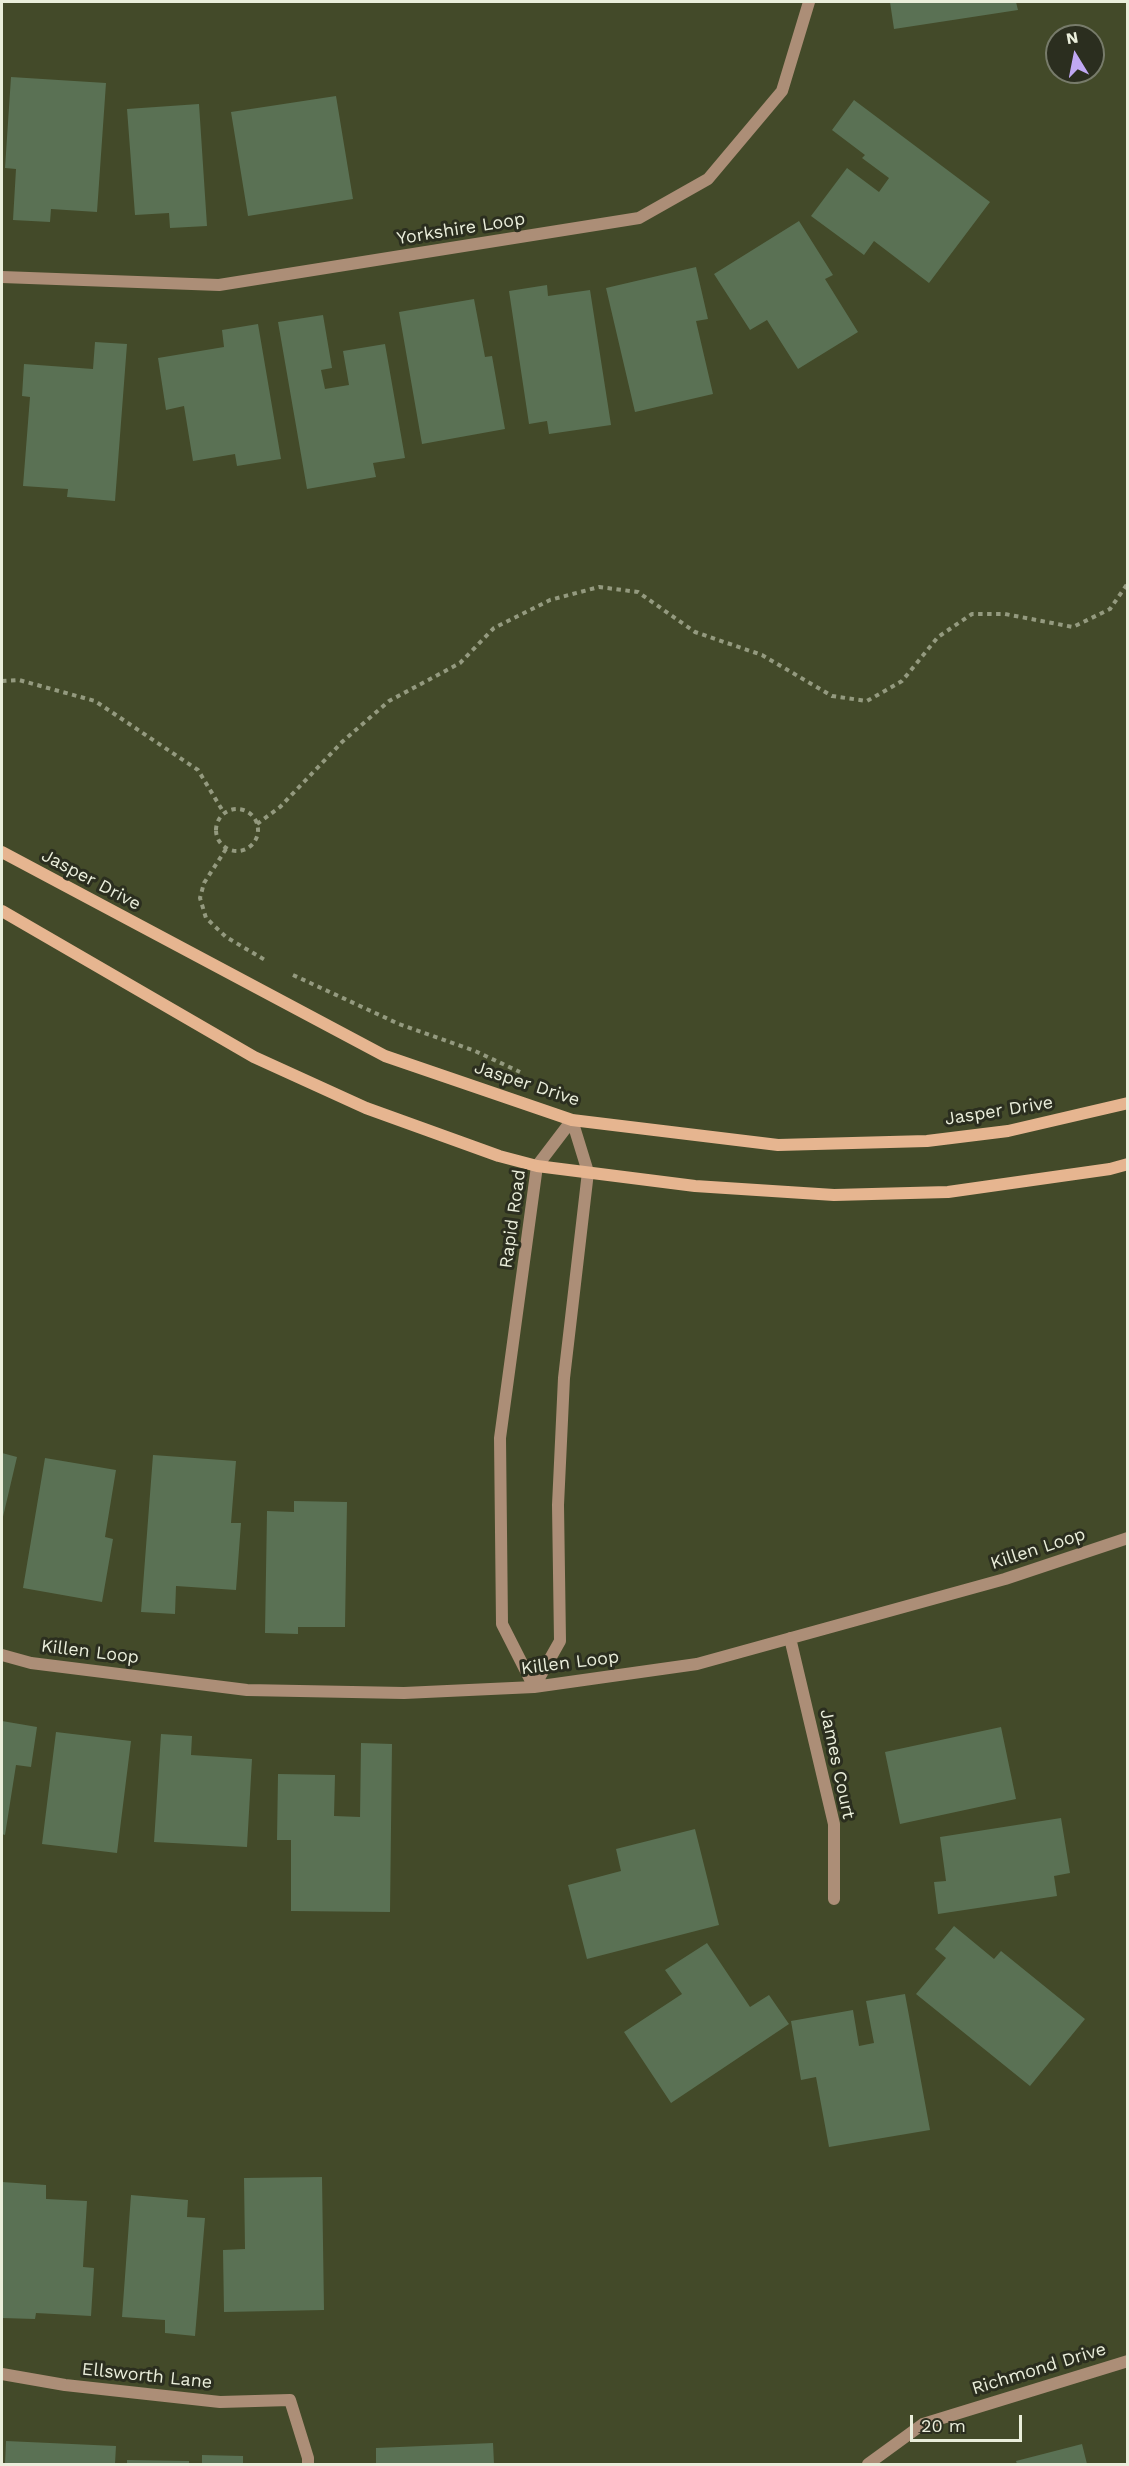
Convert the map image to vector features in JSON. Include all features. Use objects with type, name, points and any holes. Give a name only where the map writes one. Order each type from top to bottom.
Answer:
[{"type":"street","name":"Yorkshire Loop","points":[[2,277],[219,285],[639,218],[708,179],[782,91],[809,2]]},
{"type":"street","name":"Jasper Drive","points":[[2,852],[385,1056],[572,1120],[778,1145],[927,1141],[1008,1131],[1128,1103]]},
{"type":"street","points":[[2,911],[254,1057],[366,1108],[499,1156],[537,1166],[695,1186],[834,1194],[948,1192],[1110,1169],[1128,1164]]},
{"type":"street","name":"Rapid Road","points":[[534,1688],[502,1624],[501,1438],[537,1166],[572,1120]]},
{"type":"street","points":[[534,1688],[561,1641],[558,1505],[564,1378],[588,1172],[572,1120]]},
{"type":"street","name":"Killen Loop","points":[[2,1655],[31,1663],[247,1690],[404,1693],[534,1688],[697,1664],[1005,1579],[1128,1538]]},
{"type":"street","name":"James Court","points":[[790,1638],[834,1824],[834,1899]]},
{"type":"street","name":"Richmond Drive","points":[[868,2464],[922,2424],[1128,2361]]},
{"type":"street","name":"Ellsworth Lane","points":[[2,2374],[65,2385],[220,2402],[290,2400],[308,2464]]},
{"type":"path","points":[[257,824],[280,807],[342,742],[389,701],[460,663],[494,628],[549,600],[599,586],[638,592],[696,632],[762,655],[832,696],[867,701],[902,681],[938,637],[972,614],[1005,614],[1073,627],[1110,609],[1128,583]]},
{"type":"path","points":[[2,681],[19,680],[95,701],[198,770],[224,813]]},
{"type":"path","points":[[230,809],[243,809],[254,818],[257,824],[253,844],[240,851],[226,849],[215,831],[219,818],[230,809]]},
{"type":"path","points":[[226,849],[204,883],[200,898],[206,918],[226,937],[270,963]]},
{"type":"path","points":[[289,973],[399,1024],[475,1051],[529,1077]]},
{"type":"building","points":[[890,2],[1016,2],[1018,10],[894,29]]},
{"type":"building","points":[[11,77],[106,83],[97,212],[51,209],[50,222],[13,220],[16,169],[5,168]]},
{"type":"building","points":[[336,96],[353,199],[248,216],[231,112]]},
{"type":"building","points":[[854,100],[990,202],[929,283],[874,241],[864,255],[811,216],[847,168],[879,192],[889,178],[862,158],[865,155],[832,130]]},
{"type":"building","points":[[199,104],[207,226],[170,228],[169,213],[135,215],[127,109]]},
{"type":"building","points":[[799,221],[833,275],[825,279],[858,332],[798,369],[767,320],[750,330],[714,274]]},
{"type":"building","points":[[696,267],[708,319],[696,321],[713,394],[635,412],[606,288]]},
{"type":"building","points":[[547,285],[548,296],[590,290],[611,425],[549,434],[547,421],[529,424],[509,291]]},
{"type":"building","points":[[474,299],[485,357],[492,356],[505,429],[422,444],[399,312]]},
{"type":"building","points":[[323,315],[332,368],[321,370],[325,389],[349,385],[343,351],[385,344],[405,458],[373,463],[376,477],[307,489],[278,322]]},
{"type":"building","points":[[258,324],[281,459],[237,466],[235,454],[193,461],[184,406],[166,410],[158,358],[224,347],[222,330]]},
{"type":"building","points":[[95,342],[127,344],[115,501],[67,497],[68,489],[23,486],[30,397],[22,396],[24,364],[93,369]]},
{"type":"building","points":[[2,1453],[17,1457],[2,1521]]},
{"type":"building","points":[[153,1455],[236,1461],[231,1523],[241,1523],[236,1590],[176,1586],[175,1614],[141,1612]]},
{"type":"building","points":[[45,1458],[116,1470],[105,1537],[113,1539],[102,1602],[23,1588]]},
{"type":"building","points":[[294,1501],[347,1502],[345,1627],[298,1627],[298,1634],[265,1633],[267,1511],[294,1512]]},
{"type":"building","points":[[2,1721],[37,1727],[31,1767],[16,1765],[5,1835],[2,1834]]},
{"type":"building","points":[[1001,1727],[1016,1799],[900,1824],[885,1752]]},
{"type":"building","points":[[56,1732],[131,1741],[117,1853],[42,1844]]},
{"type":"building","points":[[161,1734],[192,1736],[191,1755],[252,1759],[247,1847],[154,1842]]},
{"type":"building","points":[[361,1743],[392,1744],[390,1912],[291,1911],[291,1840],[277,1840],[278,1774],[335,1775],[334,1816],[360,1817]]},
{"type":"building","points":[[1061,1818],[1070,1873],[1054,1876],[1057,1896],[938,1914],[934,1882],[946,1881],[940,1837]]},
{"type":"building","points":[[695,1829],[719,1925],[587,1959],[568,1885],[621,1871],[616,1849]]},
{"type":"building","points":[[954,1926],[994,1959],[1001,1951],[1085,2019],[1030,2086],[916,1994],[946,1958],[935,1949]]},
{"type":"building","points":[[707,1943],[750,2007],[769,1995],[789,2024],[671,2103],[624,2032],[682,1994],[665,1970]]},
{"type":"building","points":[[905,1994],[930,2130],[829,2147],[816,2077],[801,2080],[791,2021],[853,2010],[859,2046],[874,2043],[866,2001]]},
{"type":"building","points":[[322,2177],[324,2310],[224,2312],[223,2250],[245,2249],[244,2178]]},
{"type":"building","points":[[2,2182],[46,2185],[46,2199],[87,2201],[83,2267],[94,2268],[91,2316],[36,2313],[35,2319],[2,2318]]},
{"type":"building","points":[[131,2195],[188,2200],[187,2217],[205,2218],[195,2336],[165,2333],[165,2320],[122,2317]]},
{"type":"building","points":[[6,2441],[116,2446],[115,2464],[5,2464]]},
{"type":"building","points":[[493,2443],[494,2464],[376,2464],[376,2448]]},
{"type":"building","points":[[1082,2444],[1087,2464],[1017,2464],[1016,2461]]},
{"type":"building","points":[[202,2455],[243,2456],[243,2464],[202,2464]]},
{"type":"building","points":[[127,2460],[189,2461],[189,2464],[127,2464]]}]
